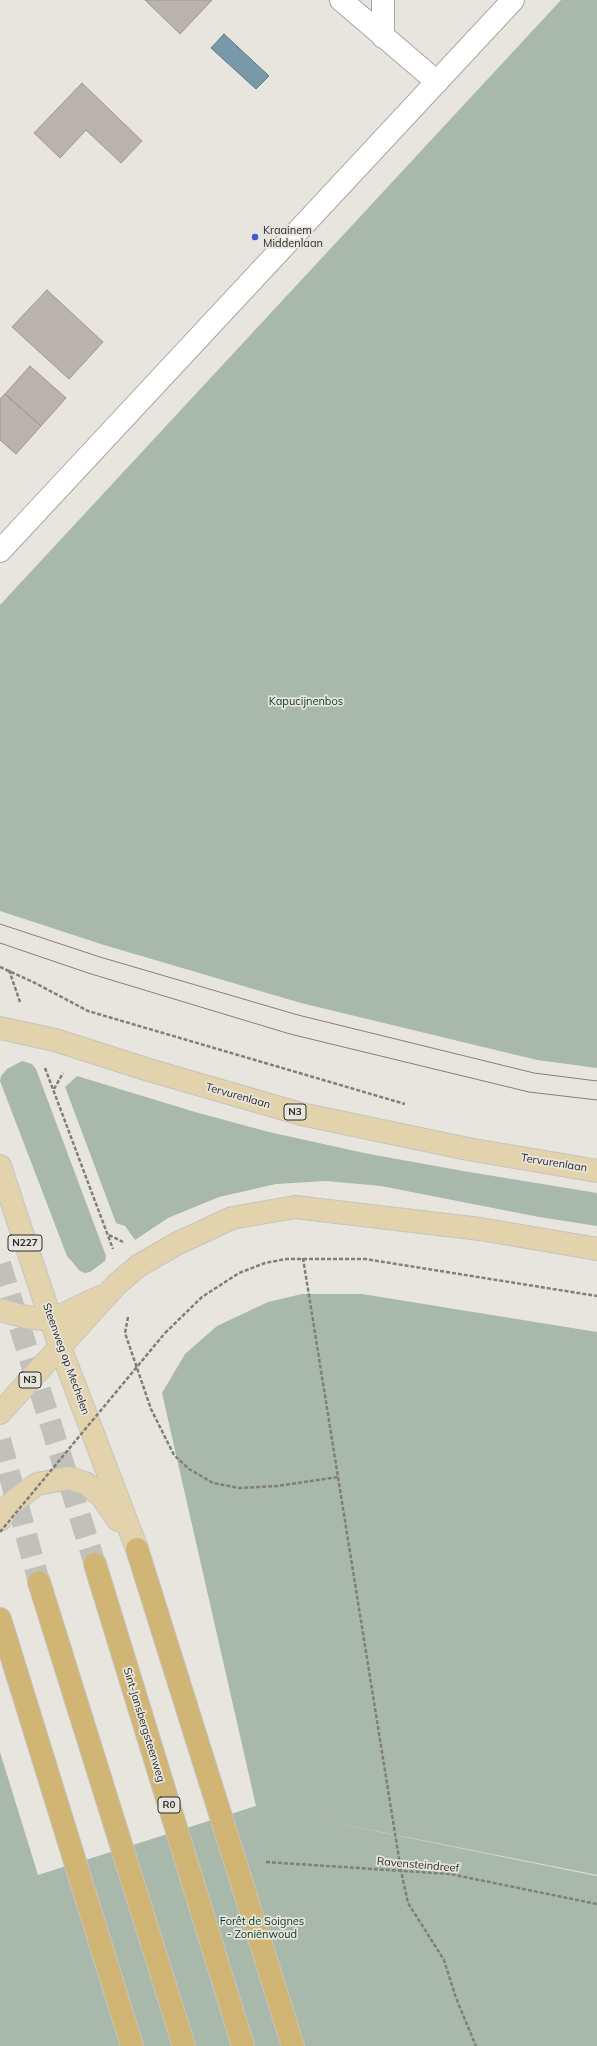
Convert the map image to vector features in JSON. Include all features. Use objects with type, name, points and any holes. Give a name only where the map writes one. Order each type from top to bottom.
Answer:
[{"type":"highway","points":[[138,1549],[293,2046]]},
{"type":"highway","name":"Sint-Jansbergsteenweg","points":[[95,1564],[243,2046]]},
{"type":"highway","points":[[40,1582],[184,2046]]},
{"type":"highway","points":[[0,1619],[132,2046]]},
{"type":"main road","name":"Tervurenlaan","points":[[0,1028],[55,1040],[149,1070],[301,1114],[468,1149],[597,1171]]},
{"type":"main road","name":"Steenweg op Mechelen","points":[[0,1166],[60,1347],[138,1549]]},
{"type":"main road","name":"N3","points":[[0,1413],[109,1293],[138,1266],[176,1244],[232,1218],[295,1207],[480,1229],[597,1249]]},
{"type":"main road","points":[[0,1310],[26,1318],[51,1320],[109,1293]]},
{"type":"main road","points":[[0,1520],[8,1506],[36,1484],[69,1478],[87,1484],[102,1497],[138,1549]]},
{"type":"street","points":[[341,0],[436,82]]},
{"type":"street","points":[[384,0],[384,37]]},
{"type":"street","points":[[0,551],[513,0]]},
{"type":"path","points":[[0,967],[35,983],[88,1011],[408,1105]]},
{"type":"path","points":[[65,1069],[54,1090],[109,1235],[125,1243]]},
{"type":"path","points":[[303,1258],[401,1870],[408,1903],[444,1960],[456,1998],[476,2046]]},
{"type":"path","points":[[0,1532],[165,1334],[202,1297],[239,1272],[265,1263],[303,1258],[365,1259],[597,1296]]},
{"type":"path","points":[[130,1311],[125,1333],[151,1408],[164,1438],[174,1455],[189,1469],[213,1483],[239,1488],[277,1486],[338,1477]]},
{"type":"path","name":"Ravensteindreef","points":[[235,1860],[450,1874],[597,1904]]},
{"type":"green space","name":"Kapucijnenbos","points":[[561,0],[597,0],[597,1068],[537,1060],[301,1003],[104,945],[0,911],[0,605]]},
{"type":"green space","points":[[22,1061],[32,1064],[36,1069],[106,1256],[105,1261],[90,1272],[85,1273],[80,1271],[67,1256],[0,1081],[1,1076],[7,1069]]},
{"type":"green space","points":[[77,1076],[195,1112],[269,1132],[364,1153],[597,1193],[597,1226],[539,1217],[381,1186],[326,1181],[276,1184],[219,1197],[168,1218],[135,1240],[125,1226],[116,1223],[65,1087]]},
{"type":"green space","name":"Forêt de Soignes - Zoniënwoud","points":[[302,1294],[362,1294],[597,1332],[597,1875],[306,1817],[597,1876],[597,2046],[0,2046],[0,1752],[38,1875],[256,1806],[162,1393],[185,1354],[217,1326],[268,1302]]},
{"type":"water","points":[[224,34],[269,76],[256,89],[211,48]]},
{"type":"building","points":[[145,0],[212,0],[180,34]]},
{"type":"building","points":[[82,83],[142,141],[121,163],[86,130],[60,158],[34,133]]},
{"type":"building","points":[[47,290],[103,342],[69,379],[12,327]]},
{"type":"building","points":[[30,366],[66,398],[41,426],[5,394]]},
{"type":"building","points":[[5,394],[41,426],[16,454],[0,440],[0,399]]},
{"type":"tunnel","points":[[0,1264],[95,1564]]},
{"type":"tunnel","points":[[0,1440],[39,1582]]},
{"type":"tram line","points":[[0,924],[100,957],[298,1015],[534,1073],[597,1081]]},
{"type":"tram line","points":[[0,943],[88,973],[290,1034],[529,1092],[597,1100]]},
{"type":"place","name":"Kraainem Middenlaan","points":[[255,237]]}]
